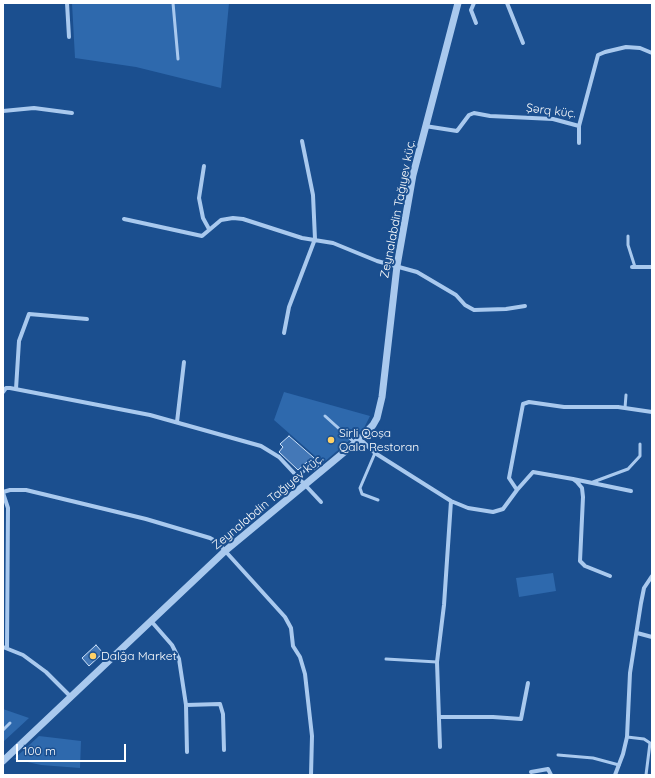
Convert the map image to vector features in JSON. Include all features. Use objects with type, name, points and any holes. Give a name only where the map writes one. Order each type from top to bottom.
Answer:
[{"type":"street","points":[[67,3],[69,37]]},
{"type":"street","name":"Zeynalabdin Tağıyev küç.","points":[[3,761],[226,551],[357,441],[373,425],[380,408],[397,266],[411,189],[425,126],[458,3]]},
{"type":"street","points":[[474,3],[471,10],[476,22]]},
{"type":"street","points":[[507,3],[523,43]]},
{"type":"street","name":"Şərq küç.","points":[[425,126],[457,131],[469,114],[474,113],[490,116],[553,119],[579,126],[598,55],[626,47],[640,48],[652,53]]},
{"type":"street","points":[[3,111],[34,108],[72,113]]},
{"type":"street","points":[[579,126],[579,143]]},
{"type":"street","points":[[284,333],[289,307],[315,239],[313,195],[302,140]]},
{"type":"street","points":[[204,166],[199,198],[203,218],[209,229]]},
{"type":"street","points":[[124,220],[197,235],[206,234],[209,229],[221,220],[233,218],[243,219],[302,238],[333,243],[377,261],[417,272],[456,295],[465,305],[474,310],[506,309],[525,306]]},
{"type":"street","points":[[634,267],[652,267]]},
{"type":"street","points":[[16,389],[19,341],[21,332],[29,314],[87,319]]},
{"type":"street","points":[[176,422],[184,362]]},
{"type":"street","points":[[4,388],[16,389],[176,422],[261,446],[279,457],[298,476],[320,502]]},
{"type":"street","points":[[517,490],[512,485],[509,478],[524,404],[529,402],[564,407],[625,408],[652,412]]},
{"type":"street","points":[[357,441],[451,501],[468,508],[498,511],[503,509],[532,472],[593,482],[631,491]]},
{"type":"street","points":[[573,479],[582,488],[583,497],[580,561],[585,566],[610,576]]},
{"type":"street","points":[[71,697],[46,672],[23,655],[5,647],[8,508],[3,492],[10,490],[26,490],[146,519],[210,538],[217,542],[285,617],[291,628],[292,642],[300,657],[305,674],[312,736],[312,775]]},
{"type":"street","points":[[440,747],[437,662],[444,605],[451,501]]},
{"type":"street","points":[[615,775],[626,737],[630,673],[644,588],[652,576]]},
{"type":"street","points":[[151,621],[176,651],[179,659],[186,705],[188,752]]},
{"type":"street","points":[[636,633],[652,637]]},
{"type":"street","points":[[439,717],[493,717],[521,719],[528,683]]},
{"type":"street","points":[[186,705],[220,704],[223,714],[224,750]]},
{"type":"street","points":[[531,772],[548,769],[550,770],[551,775]]},
{"type":"lane","points":[[173,3],[178,59]]},
{"type":"lane","points":[[628,236],[628,245],[634,267]]},
{"type":"lane","points":[[625,408],[626,395]]},
{"type":"lane","points":[[324,416],[357,441]]},
{"type":"lane","points":[[593,482],[628,468],[640,456],[640,444]]},
{"type":"lane","points":[[375,453],[360,488],[362,494],[378,500]]},
{"type":"lane","points":[[298,476],[310,467]]},
{"type":"lane","points":[[386,659],[437,662]]},
{"type":"lane","points":[[3,730],[10,724]]},
{"type":"lane","points":[[626,737],[644,739],[650,743],[646,775]]},
{"type":"lane","points":[[558,755],[593,758],[619,765]]},
{"type":"shaded area","points":[[72,3],[229,3],[221,88],[136,67],[75,58]]},
{"type":"shaded area","points":[[284,392],[370,416],[364,428],[323,463],[274,420]]},
{"type":"shaded area","points":[[553,573],[556,591],[519,597],[516,578]]},
{"type":"shaded area","points":[[3,709],[29,718],[3,742]]},
{"type":"shaded area","points":[[39,736],[81,741],[80,768],[41,765],[14,759]]},
{"type":"building","points":[[289,436],[321,464],[314,470],[307,462],[298,470],[279,452],[283,447],[280,444]]},
{"type":"building","points":[[96,645],[103,653],[89,666],[82,658]]},
{"type":"place","name":"Sirli Qoşa Qala Restoran","points":[[331,440]]},
{"type":"place","name":"Dalğa Market","points":[[93,656]]}]
